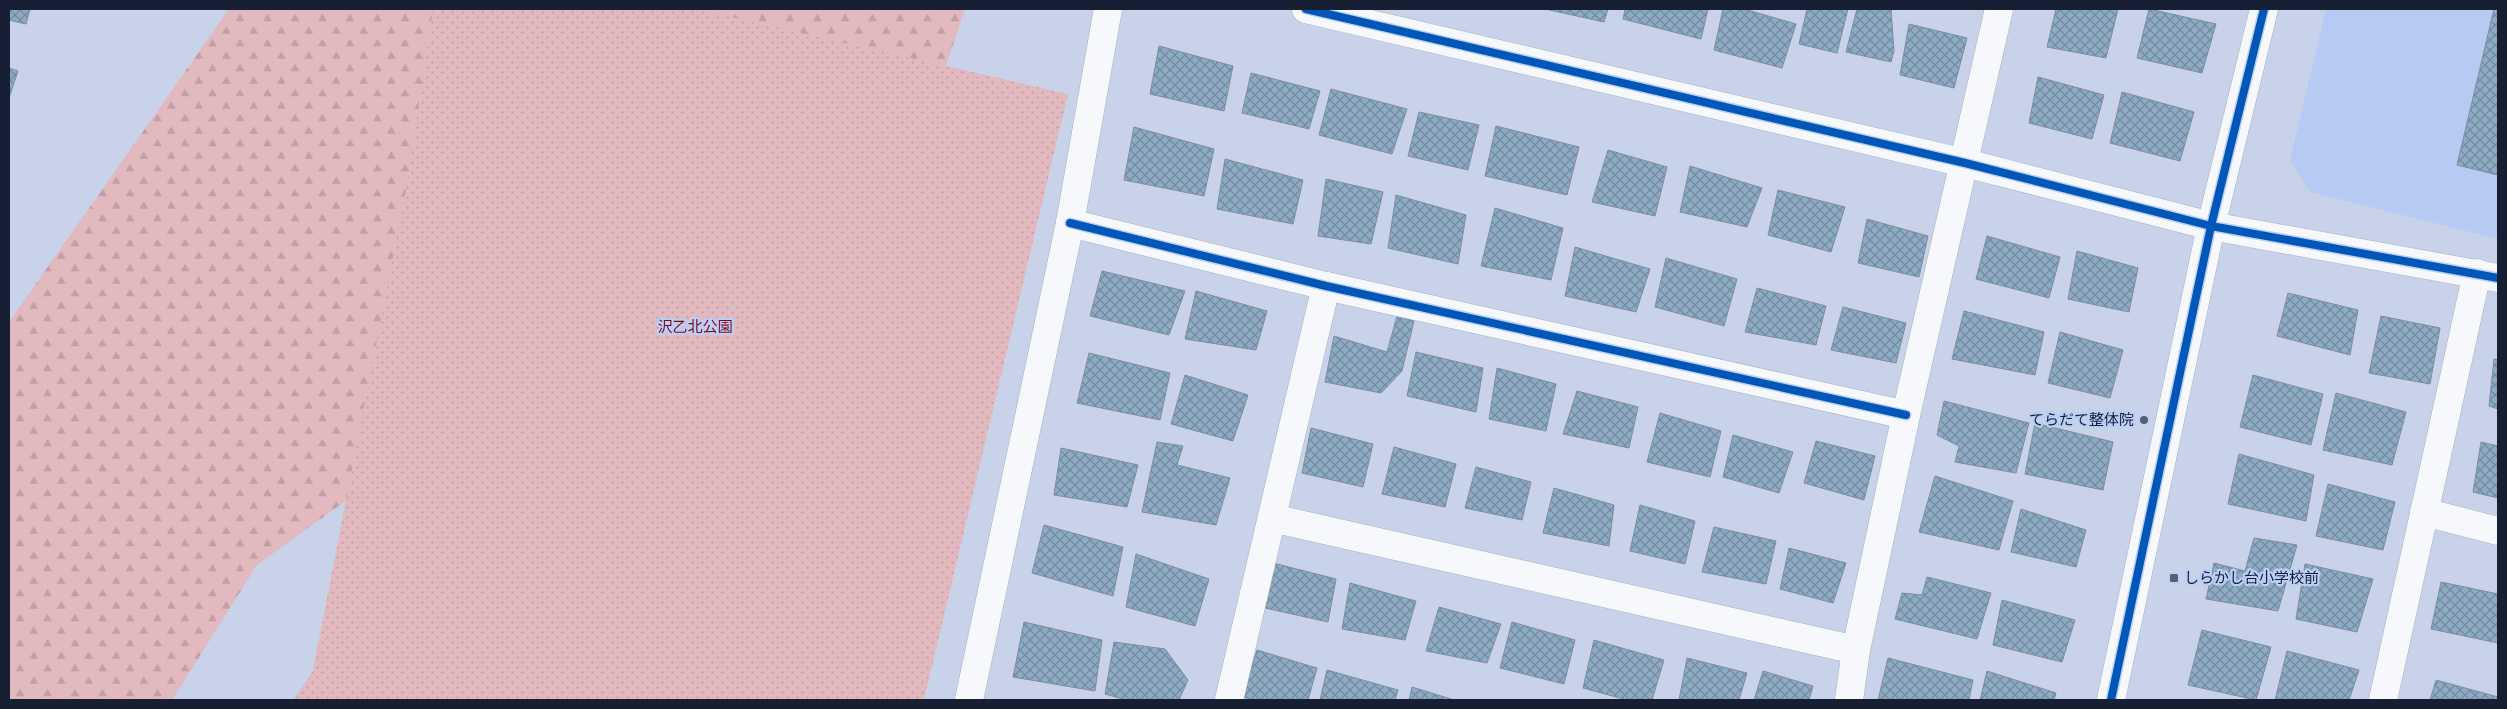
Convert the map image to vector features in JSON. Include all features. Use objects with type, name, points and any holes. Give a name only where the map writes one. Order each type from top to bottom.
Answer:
[{"type":"street","points":[[969,700],[1070,223],[1108,9]]},
{"type":"street","points":[[1306,9],[1965,163],[2211,226],[2488,276],[2424,512],[2383,700]]},
{"type":"street","points":[[1849,700],[1856,650],[1906,416],[1999,9]]},
{"type":"street","points":[[2111,700],[2211,226],[2264,9]]},
{"type":"street","points":[[1070,223],[1326,286],[1906,416]]},
{"type":"street","points":[[1229,700],[1326,286]]},
{"type":"street","points":[[2424,512],[2498,530]]},
{"type":"street","points":[[1272,518],[1856,650]]},
{"type":"shaded area","points":[[2326,9],[2498,9],[2498,239],[2310,192],[2290,160]]},
{"type":"green space","points":[[229,9],[965,9],[931,110],[474,408],[257,565],[172,700],[9,700],[9,322]]},
{"type":"green space","name":"沢乙北公園","points":[[433,9],[696,9],[1068,94],[924,700],[293,700],[313,671],[407,184]]},
{"type":"building","points":[[9,9],[30,9],[26,24],[9,20]]},
{"type":"building","points":[[1545,9],[1608,9],[1604,22]]},
{"type":"building","points":[[1625,9],[1708,9],[1701,39],[1623,19]]},
{"type":"building","points":[[1723,9],[1744,9],[1796,24],[1782,68],[1714,50]]},
{"type":"building","points":[[1807,9],[1848,9],[1837,53],[1799,44]]},
{"type":"building","points":[[1857,9],[1891,9],[1894,51],[1891,62],[1846,52]]},
{"type":"building","points":[[2056,9],[2118,9],[2106,58],[2047,47]]},
{"type":"building","points":[[2149,9],[2216,24],[2202,73],[2137,58]]},
{"type":"building","points":[[2494,9],[2498,9],[2498,175],[2457,165]]},
{"type":"building","points":[[1909,24],[1967,38],[1954,88],[1900,75]]},
{"type":"building","points":[[1159,46],[1233,66],[1224,111],[1150,94]]},
{"type":"building","points":[[9,68],[18,71],[9,98]]},
{"type":"building","points":[[1251,73],[1320,91],[1309,129],[1242,113]]},
{"type":"building","points":[[2038,77],[2104,95],[2092,139],[2029,123]]},
{"type":"building","points":[[1331,89],[1407,109],[1392,154],[1319,135]]},
{"type":"building","points":[[2122,92],[2194,112],[2180,161],[2110,143]]},
{"type":"building","points":[[1419,112],[1479,125],[1468,170],[1408,156]]},
{"type":"building","points":[[1496,126],[1579,147],[1567,195],[1485,176]]},
{"type":"building","points":[[1134,127],[1214,149],[1204,196],[1124,180]]},
{"type":"building","points":[[1608,150],[1667,167],[1655,216],[1592,202]]},
{"type":"building","points":[[1225,159],[1303,180],[1293,224],[1217,209]]},
{"type":"building","points":[[1690,166],[1762,188],[1747,227],[1680,212]]},
{"type":"building","points":[[1326,179],[1383,192],[1371,244],[1318,236]]},
{"type":"building","points":[[1778,190],[1845,207],[1831,252],[1768,235]]},
{"type":"building","points":[[1396,195],[1466,215],[1458,264],[1388,248]]},
{"type":"building","points":[[1495,208],[1563,228],[1551,280],[1481,266]]},
{"type":"building","points":[[1867,219],[1928,236],[1919,277],[1858,263]]},
{"type":"building","points":[[1987,236],[2060,257],[2049,298],[1976,279]]},
{"type":"building","points":[[1575,247],[1650,269],[1636,312],[1565,296]]},
{"type":"building","points":[[2077,251],[2138,268],[2129,312],[2068,299]]},
{"type":"building","points":[[1666,258],[1737,279],[1724,326],[1655,307]]},
{"type":"building","points":[[1102,271],[1185,291],[1169,335],[1090,316]]},
{"type":"building","points":[[1757,288],[1826,306],[1816,345],[1745,332]]},
{"type":"building","points":[[1196,291],[1267,311],[1256,350],[1185,339]]},
{"type":"building","points":[[2288,293],[2358,310],[2350,355],[2277,336]]},
{"type":"building","points":[[1843,307],[1906,323],[1896,363],[1831,350]]},
{"type":"building","points":[[1964,311],[2044,332],[2035,375],[1952,359]]},
{"type":"building","points":[[1397,316],[1414,321],[1402,371],[1381,393],[1325,382],[1334,336],[1387,352]]},
{"type":"building","points":[[2381,316],[2440,328],[2430,384],[2369,373]]},
{"type":"building","points":[[2060,332],[2123,350],[2110,398],[2048,383]]},
{"type":"building","points":[[1416,352],[1483,368],[1476,412],[1407,396]]},
{"type":"building","points":[[1089,353],[1170,373],[1160,420],[1077,403]]},
{"type":"building","points":[[2494,359],[2498,360],[2498,409],[2489,406]]},
{"type":"building","points":[[1497,368],[1556,384],[1546,431],[1489,419]]},
{"type":"building","points":[[1185,375],[1248,395],[1233,441],[1171,424]]},
{"type":"building","points":[[2253,375],[2323,394],[2311,445],[2240,427]]},
{"type":"building","points":[[1577,391],[1638,407],[1629,448],[1563,434]]},
{"type":"building","points":[[2336,393],[2406,412],[2392,465],[2323,450]]},
{"type":"building","points":[[1944,401],[2029,423],[2016,473],[1955,462],[1959,446],[1937,435]]},
{"type":"building","points":[[1660,413],[1721,431],[1710,477],[1647,462]]},
{"type":"building","points":[[2035,423],[2113,442],[2103,490],[2025,474]]},
{"type":"building","points":[[1311,428],[1373,444],[1363,487],[1302,473]]},
{"type":"building","points":[[1733,435],[1793,452],[1779,493],[1723,477]]},
{"type":"building","points":[[1816,441],[1875,456],[1864,500],[1804,483]]},
{"type":"building","points":[[1157,442],[1183,446],[1177,465],[1230,478],[1216,525],[1142,512]]},
{"type":"building","points":[[2481,442],[2498,446],[2498,498],[2473,492]]},
{"type":"building","points":[[1394,447],[1456,464],[1445,507],[1382,494]]},
{"type":"building","points":[[1061,448],[1138,465],[1127,507],[1054,495]]},
{"type":"building","points":[[2239,454],[2314,475],[2306,521],[2228,504]]},
{"type":"building","points":[[1476,467],[1531,482],[1522,520],[1465,508]]},
{"type":"building","points":[[1935,476],[2013,501],[1999,550],[1919,532]]},
{"type":"building","points":[[2328,484],[2395,502],[2383,550],[2316,536]]},
{"type":"building","points":[[1554,488],[1614,505],[1609,546],[1543,533]]},
{"type":"building","points":[[1640,505],[1695,521],[1685,564],[1630,551]]},
{"type":"building","points":[[2021,509],[2086,530],[2076,567],[2011,552]]},
{"type":"building","points":[[1044,525],[1123,547],[1113,596],[1032,573]]},
{"type":"building","points":[[1714,527],[1776,541],[1766,584],[1702,572]]},
{"type":"building","points":[[2254,538],[2297,545],[2278,611],[2206,599],[2214,563],[2245,571]]},
{"type":"building","points":[[1789,548],[1846,563],[1833,603],[1780,589]]},
{"type":"building","points":[[1136,554],[1209,579],[1195,626],[1126,607]]},
{"type":"building","points":[[1273,563],[1336,579],[1328,622],[1265,608]]},
{"type":"building","points":[[2305,564],[2373,579],[2357,632],[2296,619]]},
{"type":"building","points":[[1927,577],[1991,593],[1977,639],[1895,619],[1902,593],[1922,595]]},
{"type":"building","points":[[2441,582],[2498,594],[2498,643],[2431,629]]},
{"type":"building","points":[[1350,583],[1416,601],[1405,640],[1342,629]]},
{"type":"building","points":[[2002,600],[2075,620],[2062,662],[1993,645]]},
{"type":"building","points":[[1439,607],[1501,624],[1487,663],[1426,651]]},
{"type":"building","points":[[1024,622],[1102,640],[1095,691],[1013,677]]},
{"type":"building","points":[[1512,622],[1575,640],[1564,684],[1500,668]]},
{"type":"building","points":[[2202,630],[2271,647],[2256,700],[2188,685]]},
{"type":"building","points":[[1594,640],[1664,660],[1652,700],[1627,700],[1583,688]]},
{"type":"building","points":[[1114,642],[1165,649],[1188,680],[1179,700],[1126,700],[1105,694]]},
{"type":"building","points":[[1257,650],[1317,668],[1308,700],[1256,700],[1242,697]]},
{"type":"building","points":[[2287,651],[2359,670],[2349,700],[2275,700]]},
{"type":"building","points":[[1687,658],[1747,673],[1739,700],[1679,700]]},
{"type":"building","points":[[1888,658],[1973,680],[1969,700],[1878,700]]},
{"type":"building","points":[[1327,670],[1398,690],[1395,700],[1320,700]]},
{"type":"building","points":[[1763,671],[1813,686],[1809,700],[1754,700]]},
{"type":"building","points":[[1987,671],[2056,693],[2054,700],[1980,700]]},
{"type":"building","points":[[2436,680],[2498,697],[2498,700],[2430,700]]},
{"type":"building","points":[[1412,687],[1454,700],[1409,700]]},
{"type":"cycle path","points":[[1306,9],[1965,163],[2211,226],[2498,278]]},
{"type":"cycle path","points":[[2111,700],[2211,226],[2264,9]]},
{"type":"cycle path","points":[[1070,223],[1326,286],[1906,415]]},
{"type":"place","name":"てらだて整体院","points":[[2144,420]]},
{"type":"place","name":"しらかし台小学校前","points":[[2174,578]]}]
